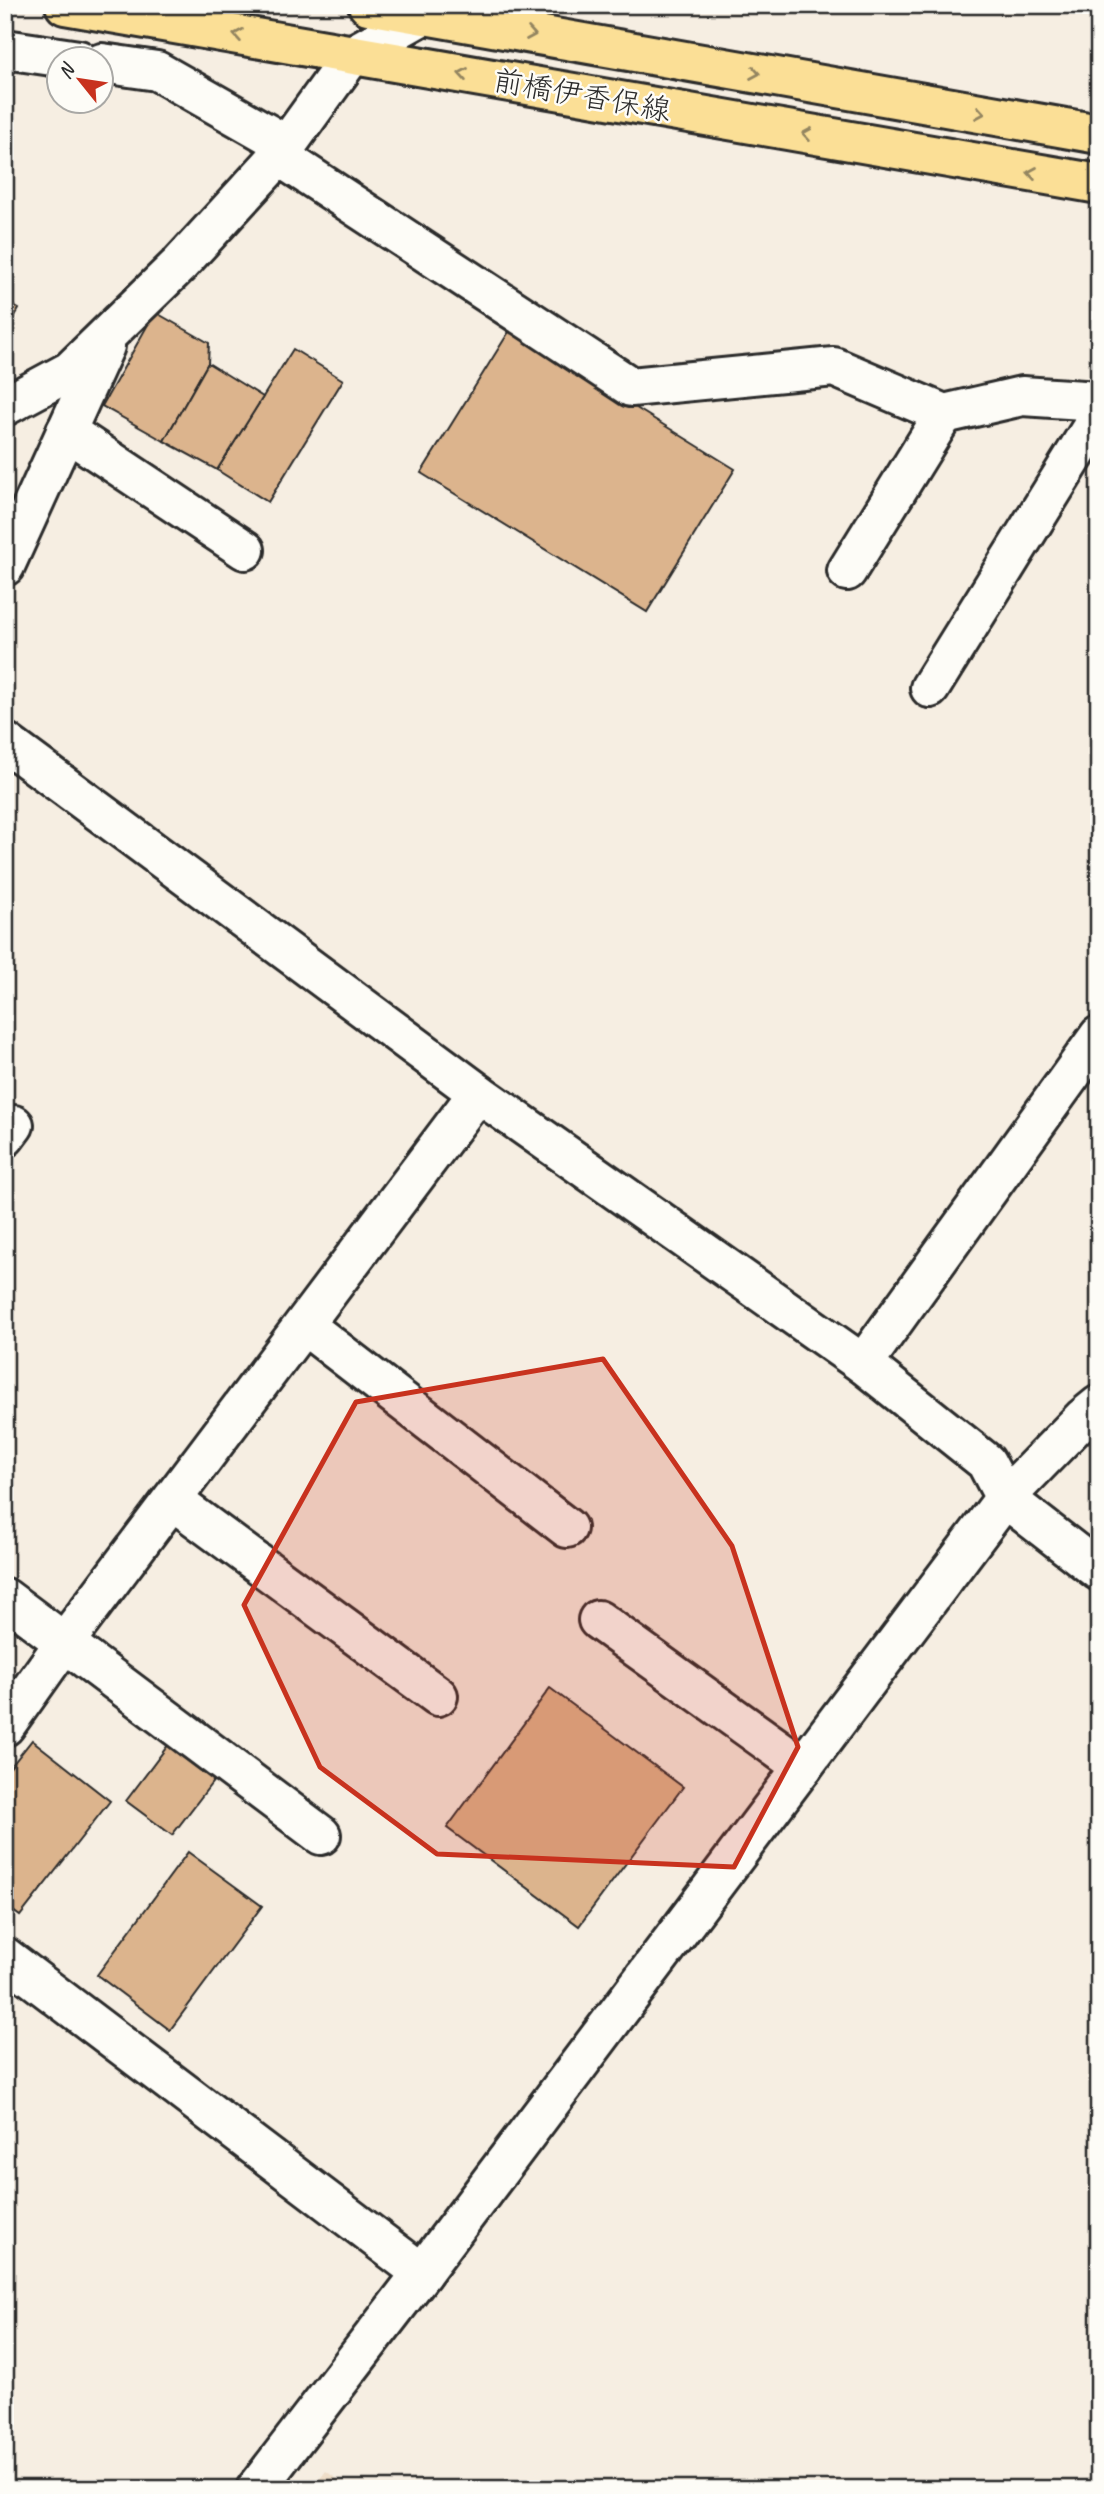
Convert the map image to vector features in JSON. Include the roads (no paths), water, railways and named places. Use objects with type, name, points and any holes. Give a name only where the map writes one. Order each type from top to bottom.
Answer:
[{"type":"main road","name":"前橋伊香保線","points":[[65,5],[1099,184]]},
{"type":"main road","name":"前橋伊香保線","points":[[368,5],[433,10],[1099,134]]},
{"type":"street","points":[[5,407],[70,370],[180,264],[283,151],[352,55],[433,10]]},
{"type":"street","points":[[5,49],[46,55]]},
{"type":"street","points":[[116,65],[156,71],[283,151],[631,387],[834,367],[944,414],[1022,396],[1099,401]]},
{"type":"street","points":[[5,566],[111,331]]},
{"type":"street","points":[[847,571],[944,414]]},
{"type":"street","points":[[929,688],[1099,416]]},
{"type":"street","points":[[66,432],[245,550]]},
{"type":"street","points":[[5,742],[195,880],[478,1093],[863,1364],[986,1462],[1005,1498],[1099,1571]]},
{"type":"street","points":[[863,1364],[1099,1036]]},
{"type":"street","points":[[5,1726],[64,1643],[478,1093]]},
{"type":"street","points":[[304,1325],[567,1528]]},
{"type":"street","points":[[256,2489],[422,2273],[1005,1498],[1099,1405]]},
{"type":"street","points":[[172,1500],[438,1696]]},
{"type":"street","points":[[5,1598],[321,1835]]},
{"type":"street","points":[[597,1620],[803,1767]]},
{"type":"street","points":[[5,1957],[422,2273]]}]
